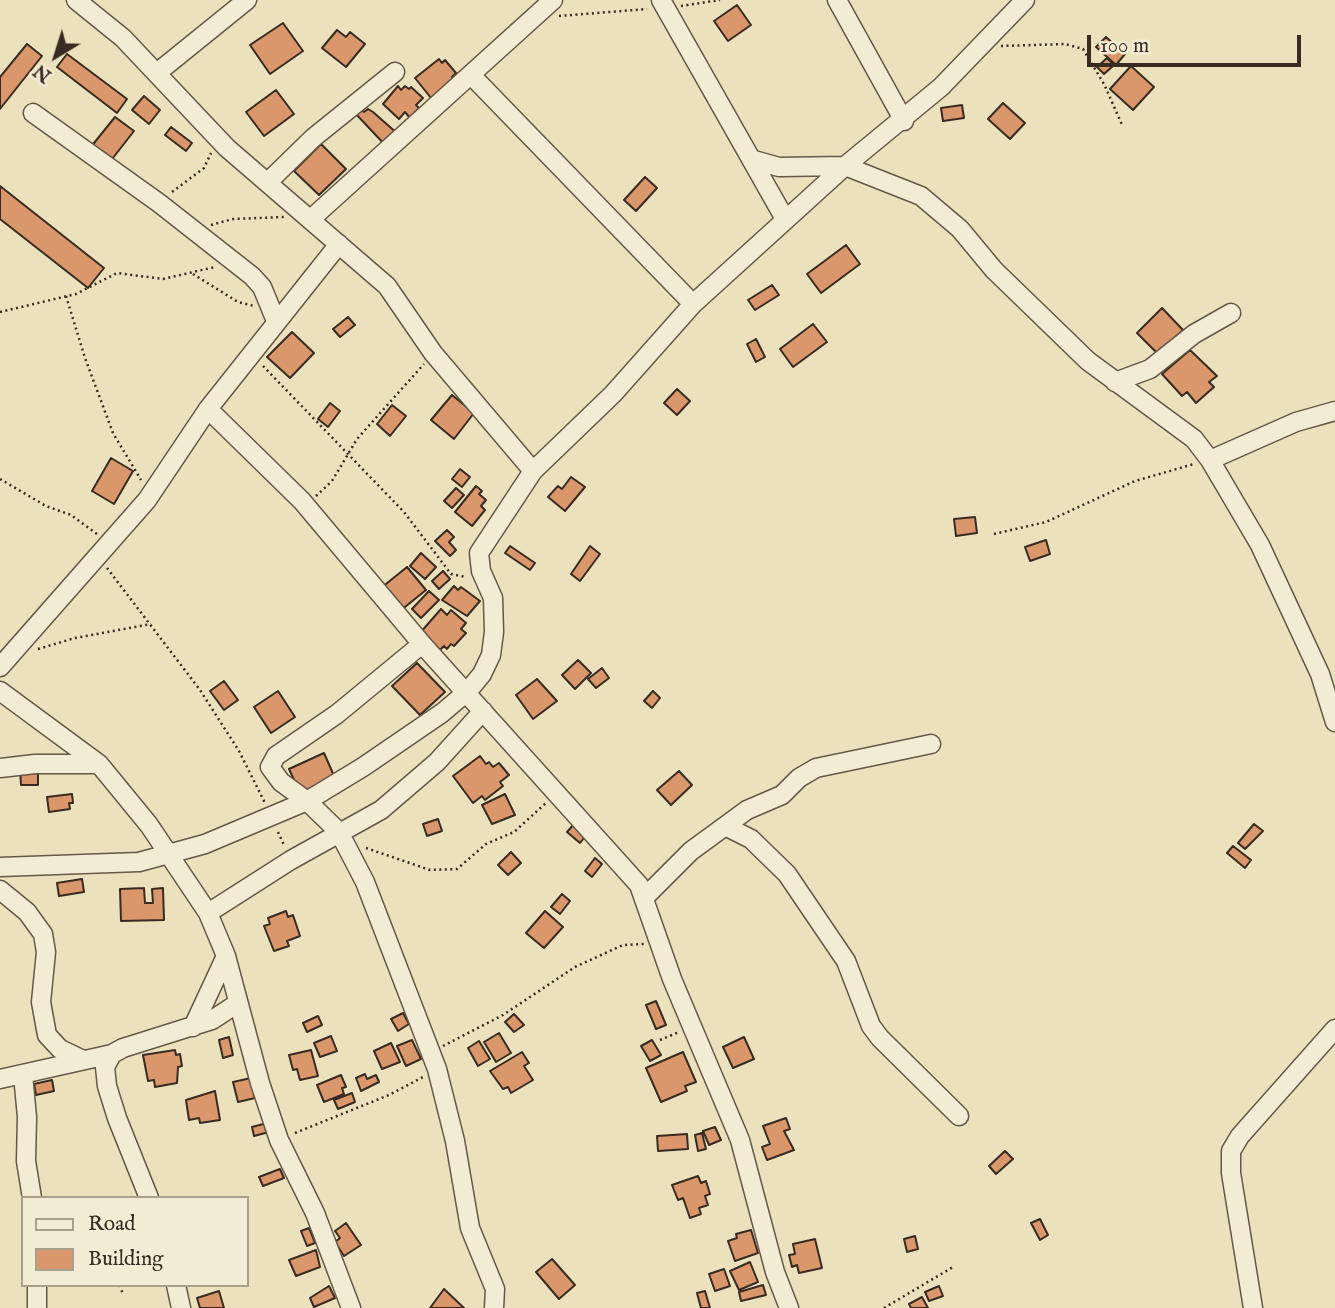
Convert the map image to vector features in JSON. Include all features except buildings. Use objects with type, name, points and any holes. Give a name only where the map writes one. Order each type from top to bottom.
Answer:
[{"type":"street","points":[[76,0],[124,38],[158,72],[209,131],[387,286],[433,353],[533,471]]},
{"type":"street","points":[[158,72],[247,0]]},
{"type":"street","points":[[312,218],[553,0]]},
{"type":"street","points":[[837,0],[904,121]]},
{"type":"street","points":[[0,867],[114,864],[169,856],[205,844],[270,814],[307,801],[405,740],[468,691],[482,674],[491,655],[494,632],[493,598],[481,571],[479,553],[533,471],[612,394],[693,304],[845,166],[904,121],[984,46],[1024,0]]},
{"type":"street","points":[[664,4],[785,219]]},
{"type":"street","points":[[268,182],[313,138],[395,72]]},
{"type":"street","points":[[472,76],[693,304]]},
{"type":"street","points":[[33,113],[159,202],[243,269],[262,287],[274,315]]},
{"type":"street","points":[[754,160],[779,167],[845,166],[910,191],[940,211],[1023,299],[1088,361],[1194,439],[1210,460],[1260,545],[1321,674],[1335,722]]},
{"type":"street","points":[[0,667],[147,500],[208,409],[250,354],[274,315],[339,244]]},
{"type":"street","points":[[1115,382],[1150,369],[1194,334],[1231,313]]},
{"type":"street","points":[[208,409],[302,501],[422,644],[468,691],[556,794],[624,866],[645,897],[672,979],[740,1140],[775,1272],[789,1308]]},
{"type":"street","points":[[1210,460],[1278,429],[1335,411]]},
{"type":"street","points":[[422,644],[389,674],[271,762],[270,767],[281,782],[307,801],[342,836],[365,882],[437,1069],[455,1140],[470,1228],[495,1289],[494,1308]]},
{"type":"street","points":[[0,691],[99,764],[130,798],[208,913],[226,956],[279,1140],[315,1213],[352,1308]]},
{"type":"street","points":[[208,913],[291,860],[342,836],[381,810],[438,762],[483,711]]},
{"type":"street","points":[[645,897],[669,870],[725,826],[747,810],[782,794],[799,778],[816,768],[931,744]]},
{"type":"street","points":[[0,768],[35,764],[99,764]]},
{"type":"street","points":[[725,826],[751,839],[788,874],[846,961],[876,1032],[904,1063],[959,1115]]},
{"type":"street","points":[[0,890],[27,912],[43,934],[46,951],[41,1002],[47,1035],[60,1049],[81,1059]]},
{"type":"street","points":[[193,1027],[226,956]]},
{"type":"street","points":[[0,1079],[112,1054],[212,1020],[238,1003]]},
{"type":"street","points":[[1253,1308],[1231,1173],[1231,1152],[1240,1136],[1335,1029]]},
{"type":"street","points":[[112,1054],[105,1067],[107,1086],[148,1196]]},
{"type":"street","points":[[23,1075],[27,1117],[26,1161],[32,1196]]},
{"type":"street","points":[[37,1287],[37,1308]]},
{"type":"street","points":[[176,1287],[181,1308]]},
{"type":"path","points":[[535,16],[720,0]]},
{"type":"path","points":[[984,46],[1065,44],[1083,49],[1104,84],[1123,127]]},
{"type":"path","points":[[159,202],[204,168],[211,158],[209,131]]},
{"type":"path","points":[[196,231],[233,219],[312,218]]},
{"type":"path","points":[[0,312],[87,290],[117,273],[163,279],[193,275],[219,266],[243,269]]},
{"type":"path","points":[[193,275],[238,302],[274,315]]},
{"type":"path","points":[[66,296],[113,433],[135,465],[147,500]]},
{"type":"path","points":[[302,501],[326,489],[347,453],[433,353]]},
{"type":"path","points":[[250,354],[404,512],[451,574],[460,578],[481,571]]},
{"type":"path","points":[[994,534],[1046,522],[1157,473],[1210,460]]},
{"type":"path","points":[[0,480],[46,506],[71,514],[95,533],[116,534]]},
{"type":"path","points":[[96,555],[153,624],[200,690],[239,751],[291,860]]},
{"type":"path","points":[[14,652],[153,624]]},
{"type":"path","points":[[342,836],[430,870],[448,872],[464,866],[486,844],[514,832],[556,794]]},
{"type":"path","points":[[430,1051],[503,1015],[539,988],[601,954],[623,945],[660,939]]},
{"type":"path","points":[[279,1140],[389,1095],[437,1069]]},
{"type":"path","points":[[884,1308],[953,1267]]},
{"type":"path","points":[[121,1287],[123,1295]]}]
